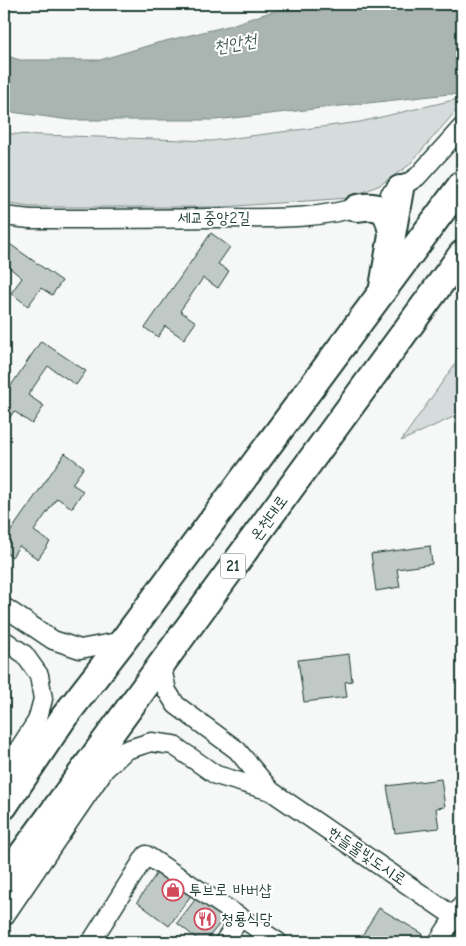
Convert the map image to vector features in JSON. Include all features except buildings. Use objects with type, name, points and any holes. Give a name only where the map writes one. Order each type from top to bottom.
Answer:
[{"type":"highway","points":[[383,291],[392,234],[408,183]]},
{"type":"highway","points":[[4,806],[64,718],[462,184]]},
{"type":"highway","points":[[357,208],[370,206],[382,209],[390,218],[392,234]]},
{"type":"highway","name":"온천대로","points":[[6,877],[462,254]]},
{"type":"street","points":[[408,183],[462,127]]},
{"type":"street","name":"세교중앙2길","points":[[4,216],[30,219],[310,216],[357,208],[380,199],[408,183]]},
{"type":"street","points":[[4,607],[53,640],[80,649],[123,641]]},
{"type":"street","points":[[4,640],[24,654],[39,675],[43,699],[37,721],[4,772]]},
{"type":"street","points":[[168,656],[163,673],[167,691],[176,705],[237,750],[271,791]]},
{"type":"street","points":[[4,918],[104,769],[126,750],[151,742],[173,745],[216,775],[271,791]]},
{"type":"street","name":"한들물빛도시로","points":[[271,791],[460,914]]},
{"type":"street","points":[[91,942],[146,855],[278,942]]},
{"type":"street","points":[[438,942],[460,914]]},
{"type":"street","points":[[224,942],[240,918]]},
{"type":"shaded area","points":[[462,98],[462,104],[408,166],[380,185],[349,198],[222,207],[29,207],[4,203],[4,132],[13,134],[211,141],[360,122]]},
{"type":"shaded area","points":[[462,354],[462,413],[401,441]]},
{"type":"water","name":"천안천","points":[[295,4],[462,4],[462,95],[449,94],[215,120],[70,120],[4,111],[4,55],[20,60],[100,60],[157,43],[228,26]]},
{"type":"place","name":"투브로 바버샵","points":[[173,890]]},
{"type":"place","name":"청룡식당","points":[[205,919]]}]
